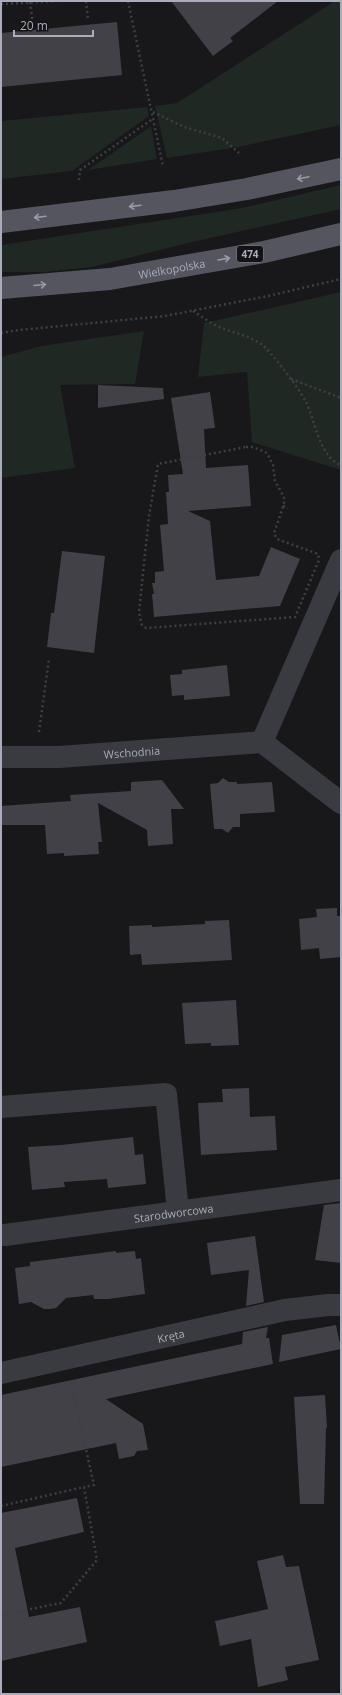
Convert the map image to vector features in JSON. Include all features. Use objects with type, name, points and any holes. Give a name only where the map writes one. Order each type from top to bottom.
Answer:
[{"type":"main road","points":[[1,222],[181,200],[247,189],[341,169]]},
{"type":"main road","name":"Wielkopolska","points":[[1,288],[110,279],[264,252],[341,234]]},
{"type":"street","points":[[341,560],[262,742],[341,803]]},
{"type":"street","name":"Wschodnia","points":[[1,757],[35,758],[262,742]]},
{"type":"street","points":[[1,1107],[166,1094],[178,1211]]},
{"type":"street","name":"Starodworcowa","points":[[5,1235],[341,1190]]},
{"type":"street","name":"Kręta","points":[[1,1373],[67,1360],[285,1310],[341,1305]]},
{"type":"path","points":[[1,4],[58,1]]},
{"type":"path","points":[[86,1],[88,18]]},
{"type":"path","points":[[128,1],[153,112],[163,166]]},
{"type":"path","points":[[30,2],[33,24]]},
{"type":"path","points":[[153,112],[168,121],[222,138],[239,154]]},
{"type":"path","points":[[79,180],[80,170],[154,118]]},
{"type":"path","points":[[1,333],[165,316],[268,296],[341,279]]},
{"type":"path","points":[[192,311],[218,326],[244,335],[262,345],[291,379],[306,402],[314,427],[326,452],[336,463],[341,464]]},
{"type":"path","points":[[291,379],[341,398]]},
{"type":"path","points":[[246,447],[260,449],[267,453],[271,459],[275,481],[284,497],[283,506],[274,533],[277,539],[318,554],[319,560],[295,618],[146,628],[142,625],[139,612],[150,516],[158,464],[246,447]]},
{"type":"path","points":[[283,506],[288,508]]},
{"type":"path","points":[[35,758],[49,659]]},
{"type":"path","points":[[1,1506],[94,1485],[67,1360]]},
{"type":"path","points":[[1,1615],[61,1603],[97,1560],[84,1487]]},
{"type":"shaded area","points":[[335,1],[341,1],[341,125],[238,147],[167,158],[155,106],[177,103]]},
{"type":"shaded area","points":[[147,107],[149,116],[72,171],[1,179],[1,121]]},
{"type":"shaded area","points":[[151,126],[157,159],[88,170]]},
{"type":"shaded area","points":[[341,185],[341,209],[192,242],[92,267],[44,272],[1,272],[1,245],[242,208]]},
{"type":"shaded area","points":[[341,292],[341,470],[252,442],[247,372],[198,377],[204,323]]},
{"type":"shaded area","points":[[144,331],[135,384],[60,385],[75,468],[1,478],[1,357],[41,346]]},
{"type":"building","points":[[171,1],[278,1],[230,38],[233,41],[213,56]]},
{"type":"building","points":[[117,22],[122,75],[1,87],[1,33]]},
{"type":"building","points":[[98,385],[163,388],[164,399],[98,408]]},
{"type":"building","points":[[210,392],[215,428],[204,429],[206,468],[248,465],[251,506],[188,511],[210,521],[216,580],[259,576],[271,547],[300,559],[280,606],[154,617],[152,594],[154,594],[152,583],[155,583],[155,572],[164,571],[160,525],[168,524],[166,492],[169,492],[168,475],[183,474],[171,398]]},
{"type":"building","points":[[62,551],[105,556],[94,653],[47,647],[51,613],[54,613]]},
{"type":"building","points":[[227,665],[230,696],[184,700],[184,695],[172,696],[170,675],[182,674],[182,670]]},
{"type":"building","points":[[223,778],[229,782],[237,782],[237,784],[272,782],[275,812],[240,814],[240,827],[233,827],[228,833],[222,829],[214,829],[210,784],[218,783]]},
{"type":"building","points":[[162,780],[184,809],[171,809],[173,844],[148,846],[147,830],[98,803],[102,842],[98,842],[99,854],[64,856],[64,853],[47,854],[45,825],[1,825],[1,806],[71,801],[70,795],[131,791],[131,782]]},
{"type":"building","points":[[337,908],[337,916],[341,916],[341,957],[320,959],[319,948],[301,950],[299,919],[317,917],[316,909]]},
{"type":"building","points":[[229,920],[232,960],[142,965],[141,954],[130,955],[129,926],[152,925],[152,927],[205,924],[205,921]]},
{"type":"building","points":[[236,1000],[239,1045],[211,1046],[211,1043],[185,1044],[182,1003]]},
{"type":"building","points":[[249,1088],[250,1117],[275,1116],[277,1150],[201,1155],[198,1103],[223,1102],[222,1089]]},
{"type":"building","points":[[133,1137],[135,1155],[143,1154],[146,1184],[108,1188],[107,1179],[64,1182],[65,1187],[32,1190],[28,1147]]},
{"type":"building","points":[[341,1203],[341,1263],[315,1260],[324,1205]]},
{"type":"building","points":[[255,1236],[264,1302],[246,1306],[249,1270],[211,1275],[207,1243]]},
{"type":"building","points":[[116,1251],[116,1253],[135,1251],[136,1259],[141,1258],[145,1294],[108,1299],[94,1299],[93,1295],[66,1298],[56,1308],[50,1309],[44,1309],[31,1302],[19,1304],[15,1268],[30,1266],[30,1262]]},
{"type":"building","points":[[336,1325],[341,1349],[279,1362],[282,1335]]},
{"type":"building","points":[[268,1327],[266,1338],[269,1338],[273,1364],[106,1399],[143,1424],[148,1450],[137,1451],[134,1456],[119,1459],[116,1443],[1,1467],[1,1395],[242,1344],[243,1332]]},
{"type":"building","points":[[325,1395],[327,1428],[324,1504],[300,1504],[294,1397]]},
{"type":"building","points":[[77,1498],[84,1532],[15,1548],[29,1617],[80,1607],[87,1642],[1,1661],[1,1513]]},
{"type":"building","points":[[283,1555],[286,1567],[299,1566],[319,1660],[285,1667],[288,1680],[258,1687],[251,1639],[220,1646],[215,1621],[268,1609],[257,1561]]}]
